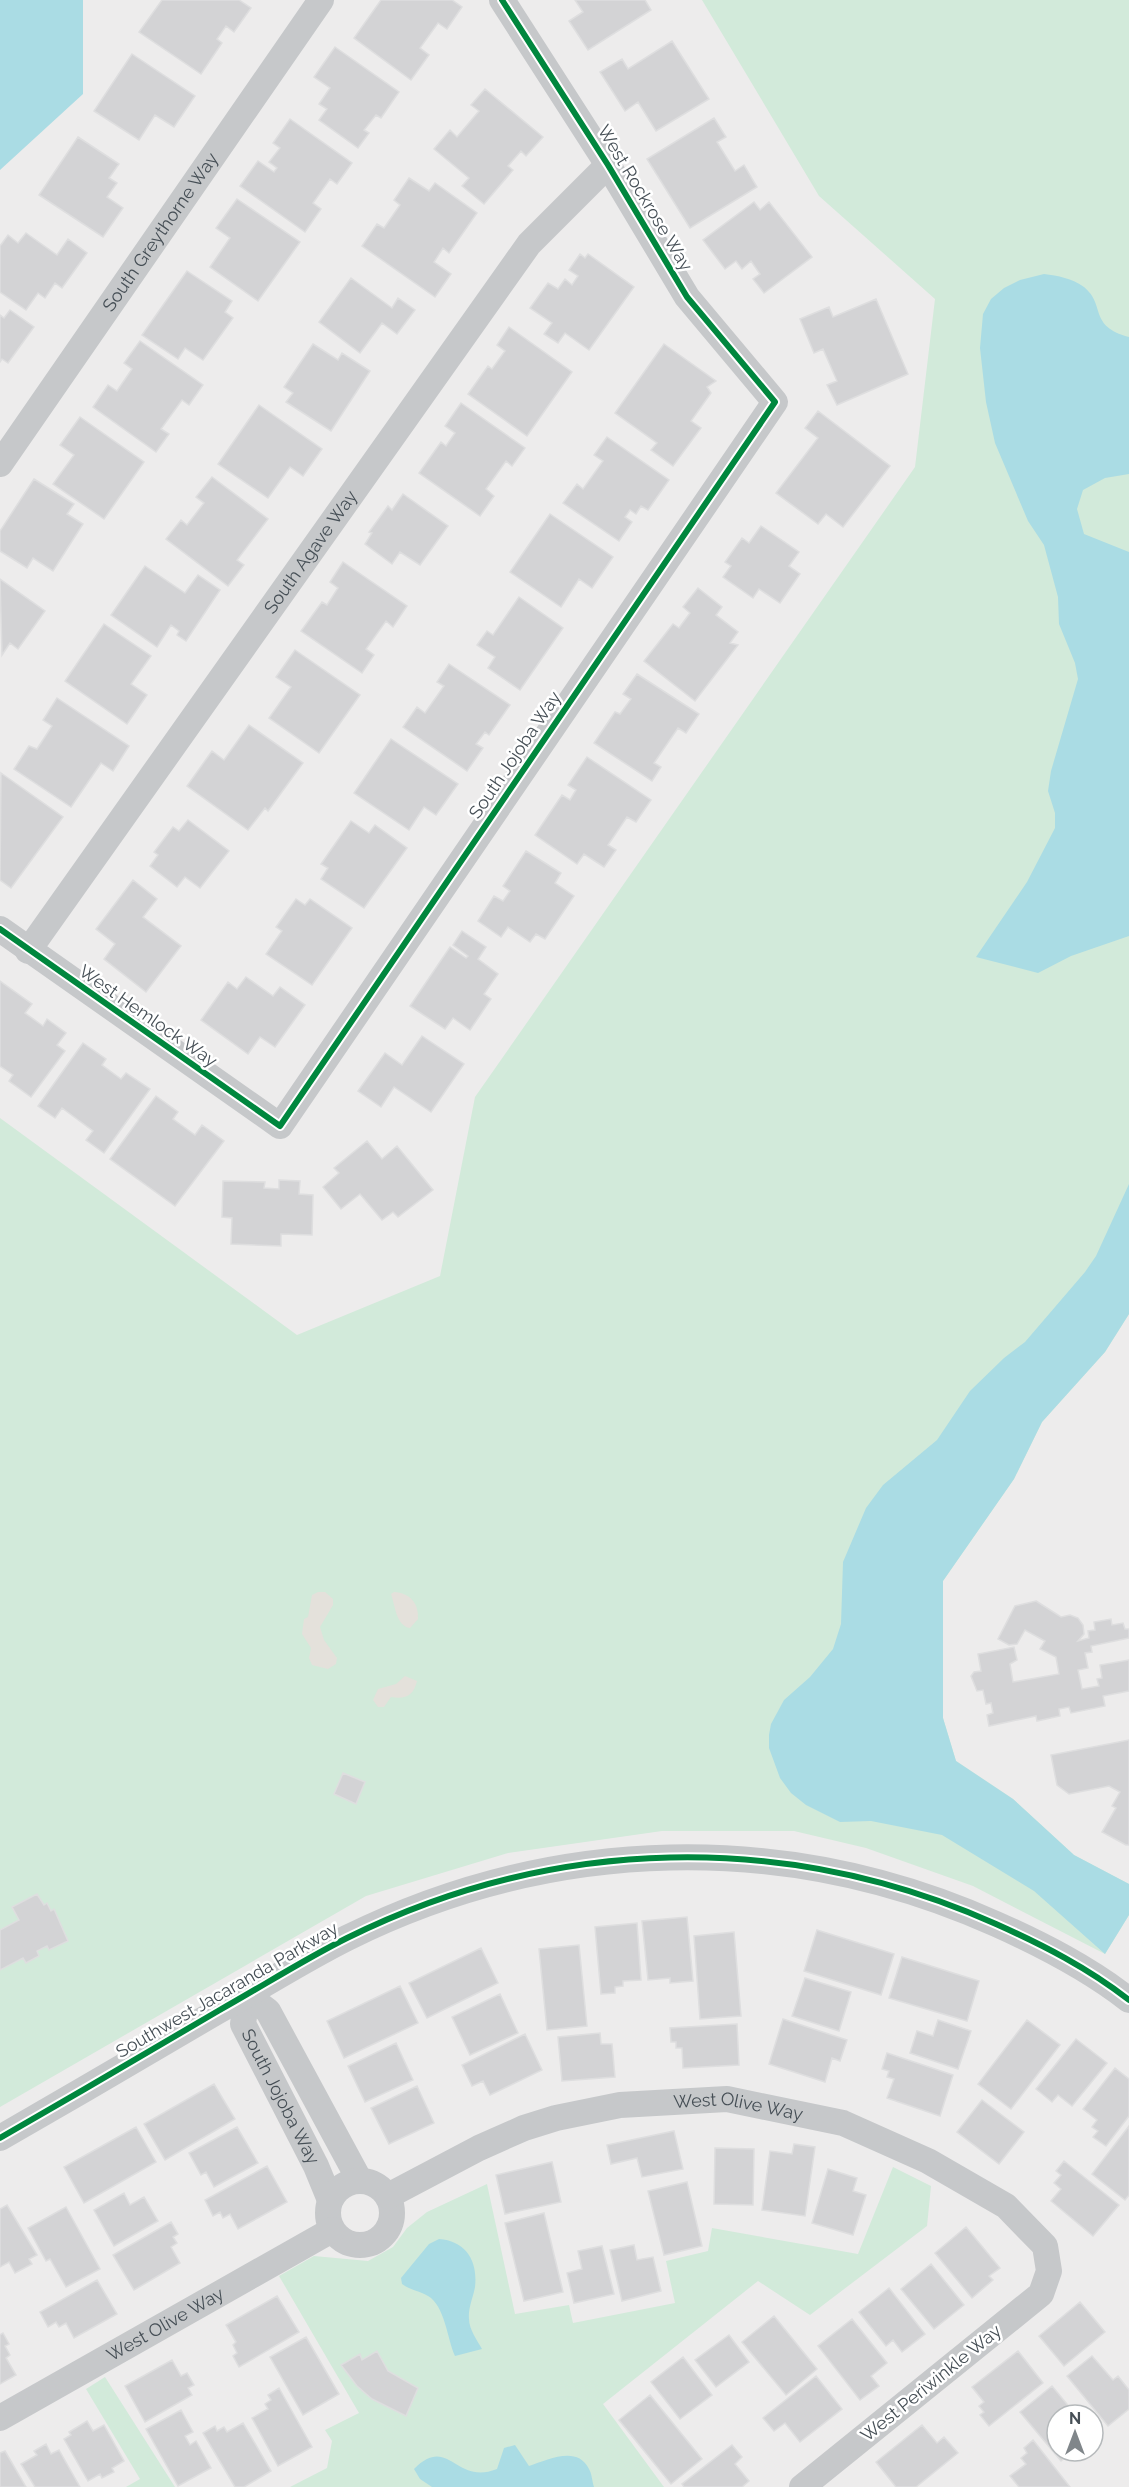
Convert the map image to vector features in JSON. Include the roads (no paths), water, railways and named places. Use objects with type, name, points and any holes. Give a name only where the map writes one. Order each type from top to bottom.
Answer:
[{"type":"street","name":"South Greythorne Way","points":[[0,464],[321,0]]},
{"type":"street","name":"West Rockrose Way","points":[[502,0],[608,165],[687,297],[775,402]]},
{"type":"street","name":"South Agave Way","points":[[28,951],[529,244],[608,165]]},
{"type":"street","name":"South Jojoba Way","points":[[280,1126],[775,402]]},
{"type":"street","name":"West Hemlock Way","points":[[0,929],[28,951],[280,1126]]},
{"type":"street","name":"Southwest Jacaranda Parkway","points":[[0,2138],[347,1938],[429,1904],[534,1874],[603,1863],[686,1857],[789,1863],[848,1873],[905,1888],[967,1911],[1064,1956],[1129,2000]]},
{"type":"street","name":"South Jojoba Way","points":[[247,1995],[267,2011],[360,2181]]},
{"type":"street","name":"South Jojoba Way","points":[[247,1995],[243,2024],[316,2166],[330,2200]]},
{"type":"street","name":"West Olive Way","points":[[388,2196],[479,2148],[524,2128],[556,2118],[620,2105],[727,2099],[843,2123],[928,2161],[1006,2206],[1045,2246],[1049,2271]]},
{"type":"street","points":[[360,2181],[371,2182],[388,2196],[393,2216],[390,2226],[377,2241],[357,2245],[347,2243],[332,2230],[328,2220],[330,2200],[342,2186],[360,2181]]},
{"type":"street","name":"West Olive Way","points":[[0,2418],[332,2230]]},
{"type":"street","name":"West Periwinkle Way","points":[[802,2487],[1041,2294],[1049,2271]]},
{"type":"water","points":[[0,0],[83,0],[83,94],[0,170]]},
{"type":"water","points":[[1044,274],[1070,279],[1084,287],[1091,294],[1099,315],[1108,327],[1129,337],[1129,474],[1105,478],[1083,490],[1077,509],[1084,534],[1129,552],[1129,936],[1071,956],[1038,973],[976,957],[1027,882],[1055,828],[1055,813],[1048,791],[1051,771],[1078,679],[1075,663],[1059,624],[1058,597],[1044,545],[1028,521],[995,443],[986,402],[980,348],[983,314],[991,299],[1004,288],[1020,280]]},
{"type":"water","points":[[1129,1184],[1129,1314],[1105,1352],[1042,1422],[1014,1479],[943,1581],[943,1718],[956,1761],[1013,1799],[1074,1855],[1129,1884],[1129,1915],[1105,1954],[1034,1891],[942,1835],[871,1821],[840,1822],[806,1805],[791,1793],[780,1778],[769,1748],[769,1735],[771,1724],[784,1700],[810,1677],[833,1649],[841,1624],[843,1562],[866,1508],[883,1485],[937,1440],[970,1391],[1004,1358],[1025,1342],[1085,1272],[1096,1256]]},
{"type":"water","points":[[439,2239],[463,2248],[472,2261],[475,2287],[469,2311],[469,2323],[482,2349],[455,2356],[442,2315],[434,2301],[425,2294],[402,2284],[401,2278],[429,2244]]},
{"type":"water","points":[[515,2445],[529,2466],[562,2456],[577,2458],[589,2469],[594,2487],[432,2487],[420,2479],[414,2469],[426,2460],[436,2457],[445,2458],[471,2471],[483,2472],[497,2469],[504,2448]]}]
